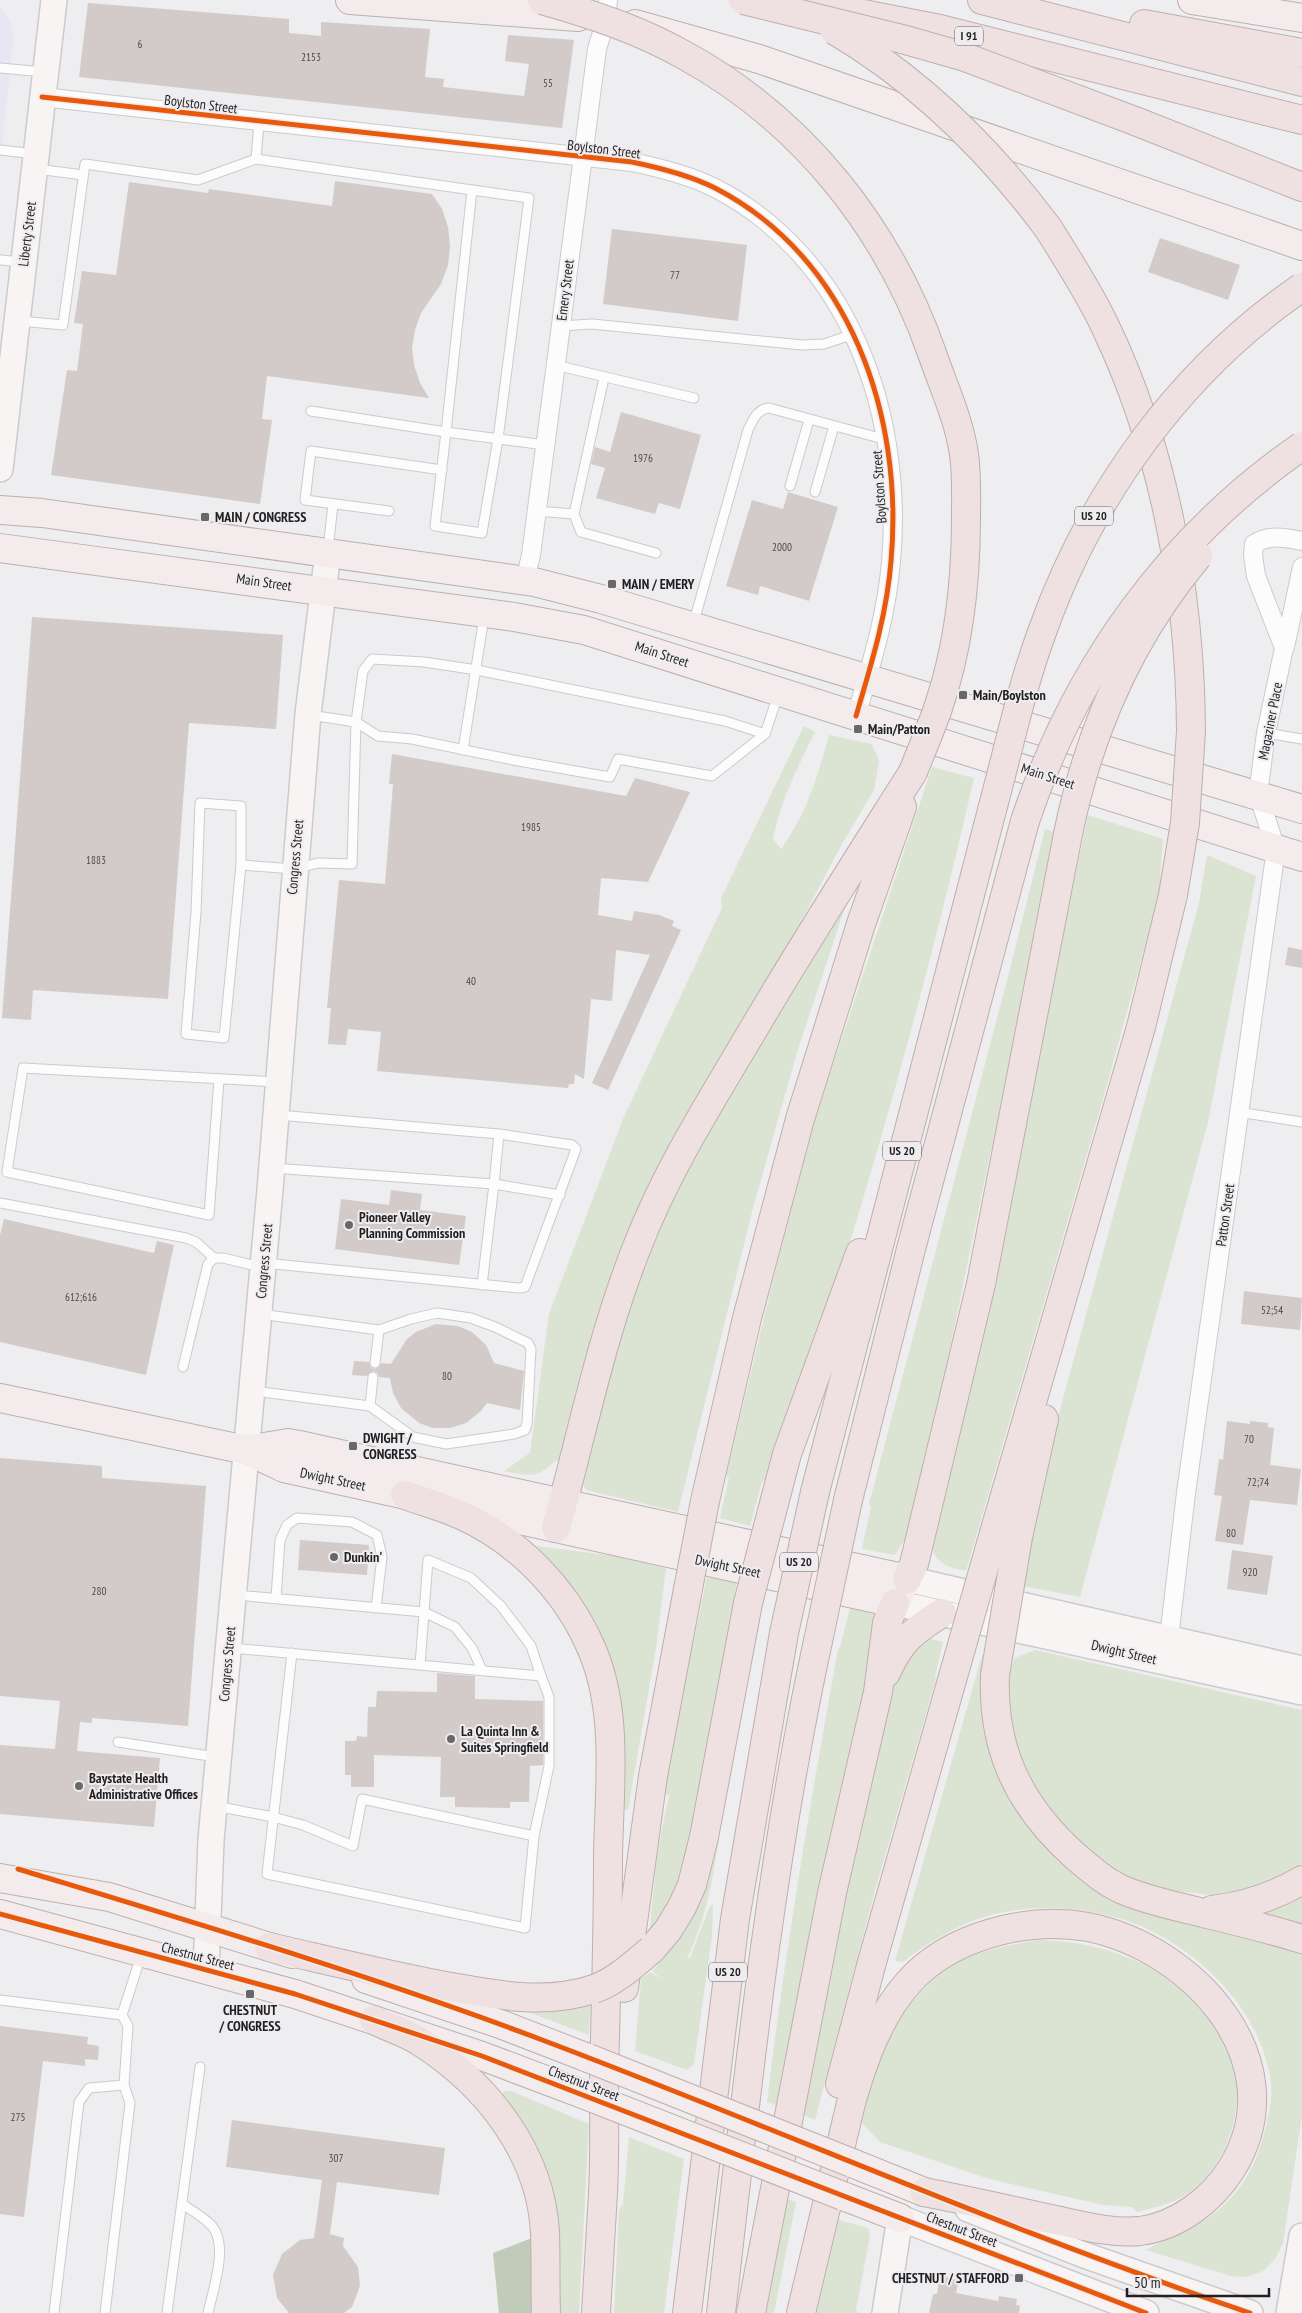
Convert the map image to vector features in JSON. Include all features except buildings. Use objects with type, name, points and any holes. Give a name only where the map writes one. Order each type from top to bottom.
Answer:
[{"type":"highway","points":[[542,0],[595,16],[654,40],[714,73],[766,110],[816,158],[860,211],[888,254],[912,300],[952,409],[964,454],[966,496],[965,567],[955,639],[939,706],[913,772],[893,839],[858,933],[795,1138],[746,1318],[705,1502],[647,1812],[604,2136]]},
{"type":"highway","points":[[743,0],[955,53],[1062,92],[1302,188]]},
{"type":"highway","points":[[776,0],[853,41],[917,87],[989,155],[1048,228],[1093,302],[1114,345],[1142,417],[1172,535],[1188,644],[1191,730],[1185,823],[1173,895],[1148,1004],[1076,1250],[1006,1535],[952,1680],[855,2027],[807,2228],[792,2313]]},
{"type":"highway","name":"I 91","points":[[792,0],[940,29],[1302,120]]},
{"type":"highway","points":[[982,0],[1155,35],[1302,53]]},
{"type":"highway","points":[[995,0],[1155,35],[1302,82]]},
{"type":"highway","name":"US 20","points":[[687,2313],[735,1919],[784,1634],[815,1492],[897,1172],[992,810],[1041,634],[1067,569],[1097,511],[1138,449],[1182,393],[1229,346],[1282,301],[1302,287]]},
{"type":"highway","name":"US 20","points":[[721,2313],[768,1924],[790,1787],[818,1640],[848,1500],[909,1254],[1025,820],[1066,718],[1097,662],[1133,608],[1168,564],[1210,521],[1250,486],[1302,446]]},
{"type":"highway","points":[[907,1579],[914,1564],[981,1284],[1068,834],[1077,791],[1094,736],[1111,693],[1138,640],[1174,587],[1204,548],[1243,508],[1302,453]]},
{"type":"highway","points":[[560,1515],[617,1302],[637,1246],[663,1187],[706,1106],[913,772]]},
{"type":"highway","points":[[269,1947],[410,1979],[513,1998],[558,1997],[602,1987],[631,1967],[651,1950],[682,1907],[692,1885],[704,1837],[748,1603],[788,1454],[849,1281],[897,1172]]},
{"type":"highway","points":[[405,1495],[462,1515],[502,1539],[521,1554],[546,1578],[570,1608],[590,1644],[598,1666],[607,1711],[610,1750],[604,2136],[596,2313]]},
{"type":"highway","points":[[1006,1535],[995,1675],[995,1719],[1002,1750],[1019,1788],[1046,1827],[1082,1861],[1121,1889],[1150,1900],[1302,1939]]},
{"type":"highway","points":[[750,2313],[832,1893],[878,1692],[887,1623],[895,1603]]},
{"type":"highway","points":[[878,1692],[902,1643],[914,1631],[942,1613]]},
{"type":"highway","points":[[1200,1912],[1257,1901],[1288,1889],[1302,1880]]},
{"type":"highway","points":[[801,2313],[851,2103],[861,2070],[873,2041],[898,1997],[921,1970],[940,1955],[969,1940],[1012,1929],[1071,1925],[1105,1932],[1142,1947],[1186,1975],[1213,2001],[1228,2020],[1239,2040],[1251,2075],[1253,2093],[1249,2130],[1236,2161],[1223,2180],[1208,2197],[1183,2216],[1152,2229],[1124,2231],[1081,2225],[924,2192]]},
{"type":"highway","points":[[374,2020],[421,2042],[458,2069],[491,2103],[526,2156],[541,2209],[545,2233],[546,2313]]},
{"type":"main road","name":"Liberty Street","points":[[0,469],[17,321],[12,261],[35,161],[54,0]]},
{"type":"main road","points":[[350,0],[607,10],[646,26],[759,59],[1302,246]]},
{"type":"main road","points":[[1192,0],[1302,18]]},
{"type":"main road","points":[[0,510],[52,515],[525,580],[601,599],[1302,808]]},
{"type":"main road","name":"Main Street","points":[[0,548],[322,590],[484,613],[584,630],[1302,857]]},
{"type":"main road","name":"Congress Street","points":[[206,1970],[214,1806],[272,1168],[294,869],[308,714],[328,552]]},
{"type":"main road","name":"Dwight Street","points":[[0,1398],[246,1450],[284,1468],[405,1495],[560,1515],[907,1579],[1302,1669]]},
{"type":"main road","name":"Dwight Street","points":[[246,1450],[288,1443],[895,1603],[1302,1692]]},
{"type":"main road","points":[[895,1603],[907,1579]]},
{"type":"main road","points":[[0,1864],[109,1897]]},
{"type":"main road","name":"Chestnut Street","points":[[0,1878],[109,1897],[269,1947],[500,2024],[1059,2246],[1250,2313]]},
{"type":"main road","name":"Chestnut Street","points":[[0,1914],[295,1994],[482,2056],[1146,2313]]},
{"type":"main road","points":[[885,2313],[900,2218]]},
{"type":"main road","points":[[1290,2313],[1302,2236]]},
{"type":"street","name":"Emery Street","points":[[525,580],[545,445],[597,48],[607,10]]},
{"type":"street","name":"Boylston Street","points":[[42,97],[583,156],[659,168],[688,177],[736,200],[772,226],[807,260],[838,304],[854,334],[875,391],[887,440],[893,503],[891,563],[882,620],[856,716]]},
{"type":"street","points":[[1284,648],[1256,576],[1253,549],[1254,544],[1260,540],[1275,537],[1302,541]]},
{"type":"street","name":"Magaziner Place","points":[[1258,794],[1266,733],[1302,567]]},
{"type":"street","name":"Patton Street","points":[[1169,1638],[1238,1112],[1276,849],[1258,794]]},
{"type":"lane","points":[[0,68],[45,72]]},
{"type":"lane","points":[[256,159],[259,122]]},
{"type":"lane","points":[[0,150],[83,175]]},
{"type":"lane","points":[[17,321],[63,325],[85,164],[198,180],[256,159],[529,198],[498,439],[482,533],[435,526],[472,190]]},
{"type":"lane","points":[[560,326],[592,324],[802,345],[824,344],[854,334]]},
{"type":"lane","points":[[555,365],[694,398]]},
{"type":"lane","points":[[604,378],[574,514],[581,532],[656,553]]},
{"type":"lane","points":[[693,627],[748,430],[756,415],[762,409],[769,408],[887,440]]},
{"type":"lane","points":[[311,411],[545,445]]},
{"type":"lane","points":[[790,486],[809,420]]},
{"type":"lane","points":[[815,492],[834,426]]},
{"type":"lane","points":[[389,511],[305,500],[311,451],[442,470]]},
{"type":"lane","points":[[328,552],[333,504]]},
{"type":"lane","points":[[536,511],[574,514]]},
{"type":"lane","points":[[463,750],[477,670],[484,613]]},
{"type":"lane","points":[[241,865],[294,869],[318,863],[352,864],[356,722],[362,671],[372,659],[424,662],[477,670],[725,720],[765,734]]},
{"type":"lane","points":[[308,714],[356,722],[378,736],[412,738],[463,750],[610,777],[618,759],[712,776],[765,734],[779,691]]},
{"type":"lane","points":[[1266,733],[1302,739]]},
{"type":"lane","points":[[200,803],[241,806],[241,865],[224,1038],[186,1034],[196,912],[200,803]]},
{"type":"lane","points":[[219,1079],[209,1215],[7,1172],[23,1068],[278,1082]]},
{"type":"lane","points":[[1238,1112],[1302,1122]]},
{"type":"lane","points":[[0,1203],[186,1238],[196,1242],[214,1258],[263,1266],[525,1287],[576,1148],[572,1144],[499,1134],[276,1115]]},
{"type":"lane","points":[[482,1285],[499,1134]]},
{"type":"lane","points":[[272,1168],[494,1184],[560,1195]]},
{"type":"lane","points":[[183,1367],[208,1264],[214,1258]]},
{"type":"lane","points":[[251,1391],[370,1406],[413,1437],[446,1444],[514,1434],[525,1430],[527,1424],[532,1355],[528,1343],[495,1326],[471,1318],[437,1313],[411,1318],[378,1330],[259,1314]]},
{"type":"lane","points":[[375,1363],[378,1330]]},
{"type":"lane","points":[[370,1406],[374,1377]]},
{"type":"lane","points":[[276,1598],[280,1540],[287,1525],[297,1518],[352,1522],[377,1535],[382,1557],[376,1608]]},
{"type":"lane","points":[[292,1653],[267,1874],[525,1928],[534,1836],[549,1766],[549,1697],[531,1646],[501,1606],[471,1578],[428,1560],[420,1665]]},
{"type":"lane","points":[[233,1595],[424,1612],[455,1627],[472,1648],[482,1670]]},
{"type":"lane","points":[[228,1648],[541,1676]]},
{"type":"lane","points":[[118,1742],[219,1757]]},
{"type":"lane","points":[[214,1806],[273,1817],[303,1825],[353,1846],[362,1799],[534,1836]]},
{"type":"lane","points":[[105,2313],[130,2103],[124,2084],[128,2026],[122,2015],[142,1952]]},
{"type":"lane","points":[[0,2000],[122,2015]]},
{"type":"lane","points":[[167,2313],[200,2067]]},
{"type":"lane","points":[[54,2313],[79,2102],[89,2088],[124,2084]]},
{"type":"lane","points":[[182,2204],[211,2224],[217,2232],[221,2248],[208,2313]]},
{"type":"shaded area","points":[[0,8],[10,20],[14,34],[0,164]]},
{"type":"green space","points":[[804,726],[815,732],[790,784],[780,811],[773,839],[781,849],[797,823],[810,795],[829,735],[872,744],[879,761],[874,790],[696,1106],[566,1451],[559,1461],[555,1461],[543,1471],[532,1475],[504,1471],[530,1453],[549,1314],[623,1119],[722,908],[721,898]]},
{"type":"green space","points":[[932,767],[974,778],[944,904],[876,1154],[839,1278],[817,1327],[766,1479],[762,1482],[750,1526],[720,1518],[729,1477],[726,1476],[775,1272],[816,1116]]},
{"type":"green space","points":[[1088,815],[1163,839],[1159,895],[1105,1092],[966,1571],[944,1564],[937,1557],[931,1546]]},
{"type":"green space","points":[[1045,829],[1057,833],[997,1144],[991,1149],[936,1417],[904,1541],[895,1555],[862,1549],[871,1507],[869,1504]]},
{"type":"green space","points":[[1207,855],[1256,876],[1208,1122],[1080,1597],[1023,1586],[1031,1531],[1050,1446],[1199,903]]},
{"type":"green space","points":[[847,901],[798,1049],[753,1208],[678,1512],[586,1490],[581,1480],[619,1334],[650,1251],[680,1183],[771,1018]]},
{"type":"green space","points":[[536,1546],[615,1556],[666,1568],[656,1648],[628,1810],[622,1809],[614,1698],[607,1655],[601,1635],[581,1599]]},
{"type":"green space","points":[[707,1577],[737,1581],[685,1871],[676,1894],[649,1936],[657,1855],[669,1795],[665,1793],[676,1724]]},
{"type":"green space","points":[[850,1608],[873,1614],[879,1622],[785,2109],[767,2102],[774,2045],[790,1931],[818,1762],[838,1649]]},
{"type":"green space","points":[[923,1637],[943,1642],[936,1679],[876,1887],[815,2120],[803,2115],[877,1732],[889,1690]]},
{"type":"green space","points":[[1035,1650],[1302,1710],[1302,1863],[1289,1875],[1257,1889],[1213,1895],[1163,1890],[1120,1875],[1094,1860],[1031,1792],[1012,1745],[1005,1700],[1008,1675],[1015,1658]]},
{"type":"green space","points":[[982,1655],[986,1656],[981,1690],[982,1707],[991,1751],[999,1776],[1010,1800],[1024,1822],[1059,1860],[1079,1877],[1102,1892],[1302,1949],[1302,2115],[1283,2243],[1275,2259],[1263,2271],[1246,2277],[1231,2276],[1146,2250],[1197,2225],[1229,2200],[1243,2182],[1254,2163],[1262,2141],[1268,2115],[1271,2082],[1265,2056],[1255,2032],[1242,2009],[1226,1988],[1207,1969],[1186,1952],[1141,1926],[1094,1912],[1060,1908],[1011,1911],[982,1918],[954,1929],[903,1962],[895,1961]]},
{"type":"green space","points":[[723,1808],[715,1866],[707,1904],[687,1958],[690,1958],[709,1908],[713,1905],[712,1936],[694,2064],[687,2070],[635,2051],[641,1979],[651,1972],[662,1980],[653,1971],[680,1938],[696,1908]]},
{"type":"green space","points":[[1302,1893],[1302,1926],[1255,1915]]},
{"type":"green space","points":[[1039,1940],[1091,1946],[1125,1956],[1157,1972],[1172,1981],[1188,1995],[1212,2023],[1229,2052],[1235,2070],[1237,2088],[1233,2126],[1217,2162],[1206,2177],[1193,2190],[1180,2198],[1137,2212],[1132,2207],[1103,2205],[986,2178],[880,2142],[861,2122],[856,2112],[872,2067],[891,2031],[918,1995],[940,1974],[962,1960],[1000,1947]]},
{"type":"green space","points":[[590,2003],[589,2035],[523,2010]]},
{"type":"green space","points":[[505,2091],[511,2091],[589,2124],[579,2313],[560,2313],[556,2241],[501,2095]]},
{"type":"green space","points":[[629,2137],[684,2159],[664,2313],[614,2313],[619,2209],[623,2204]]},
{"type":"green space","points":[[787,2199],[796,2202],[774,2313],[766,2313]]},
{"type":"green space","points":[[832,2218],[868,2228],[870,2236],[856,2310],[858,2313],[812,2313]]},
{"type":"green space","points":[[532,2238],[537,2313],[499,2313],[493,2253]]},
{"type":"cycle path","points":[[42,97],[632,162],[675,172],[705,183],[762,218],[802,256],[834,299],[859,347],[877,398],[888,452],[893,506],[889,581],[878,639],[856,716]]},
{"type":"cycle path","points":[[18,1869],[279,1949],[409,1992],[537,2038],[981,2214],[1250,2313]]},
{"type":"cycle path","points":[[0,1914],[295,1994],[482,2056],[1146,2313]]},
{"type":"place","name":"MAIN / CONGRESS","points":[[205,517]]},
{"type":"place","name":"MAIN / EMERY","points":[[612,584]]},
{"type":"place","name":"Main/Boylston","points":[[963,695]]},
{"type":"place","name":"Main/Patton","points":[[858,729]]},
{"type":"place","name":"Pioneer Valley Planning Commission","points":[[349,1225]]},
{"type":"place","name":"DWIGHT / CONGRESS","points":[[353,1446]]},
{"type":"place","name":"Dunkin'","points":[[334,1557]]},
{"type":"place","name":"La Quinta Inn & Suites Springfield","points":[[451,1739]]},
{"type":"place","name":"Baystate Health Administrative Offices","points":[[79,1786]]},
{"type":"place","name":"CHESTNUT / CONGRESS","points":[[250,1994]]},
{"type":"place","name":"CHESTNUT / STAFFORD","points":[[1019,2278]]}]
